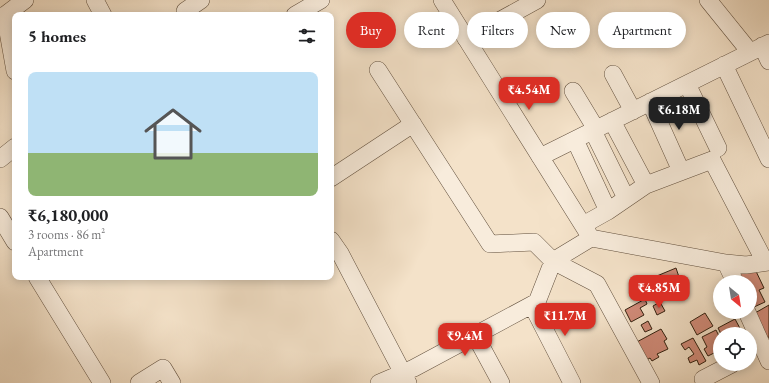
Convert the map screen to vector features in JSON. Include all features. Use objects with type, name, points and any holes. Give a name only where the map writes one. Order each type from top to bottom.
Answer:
[{"type":"street","points":[[12,58],[2,16],[25,0]]},
{"type":"street","points":[[94,0],[102,12]]},
{"type":"street","points":[[183,9],[201,0]]},
{"type":"street","points":[[300,12],[321,0]]},
{"type":"street","points":[[379,383],[405,378],[476,335],[534,303],[553,261],[587,231],[608,211],[646,185],[712,160],[767,262],[746,265],[726,263],[587,231],[442,0]]},
{"type":"street","points":[[466,39],[537,0]]},
{"type":"street","points":[[540,157],[724,65],[762,50],[708,0]]},
{"type":"street","points":[[724,65],[769,159]]},
{"type":"street","points":[[378,70],[490,244],[534,242],[553,261],[597,284],[651,383]]},
{"type":"street","points":[[613,74],[633,110]]},
{"type":"street","points":[[687,84],[718,148]]},
{"type":"street","points":[[574,91],[626,198]]},
{"type":"street","points":[[650,102],[681,171]]},
{"type":"street","points":[[612,121],[646,185]]},
{"type":"street","points":[[334,176],[413,124]]},
{"type":"street","points":[[575,140],[608,211]]},
{"type":"street","points":[[0,159],[12,149]]},
{"type":"street","points":[[0,217],[12,237]]},
{"type":"street","points":[[334,244],[340,253],[405,378]]},
{"type":"street","points":[[726,263],[731,275]]},
{"type":"street","points":[[39,280],[102,383]]},
{"type":"street","points":[[534,303],[572,383]]},
{"type":"street","points":[[749,319],[761,354]]},
{"type":"street","points":[[476,335],[500,383]]},
{"type":"street","points":[[139,383],[163,368],[172,383]]},
{"type":"street","points":[[701,382],[720,371]]},
{"type":"building","points":[[753,265],[764,288],[759,290],[765,302],[757,306],[757,275],[733,275]]},
{"type":"building","points":[[676,268],[680,280],[644,294],[640,283]]},
{"type":"building","points":[[645,299],[647,304],[640,308],[644,315],[631,322],[625,310]]},
{"type":"building","points":[[660,302],[665,311],[657,315],[653,306]]},
{"type":"building","points":[[769,305],[769,337],[763,340],[757,319],[757,312]]},
{"type":"building","points":[[705,313],[713,326],[697,335],[690,322]]},
{"type":"building","points":[[735,319],[739,327],[720,327]]},
{"type":"building","points":[[648,321],[652,329],[645,332],[641,325]]},
{"type":"building","points":[[661,329],[667,339],[664,341],[668,349],[657,354],[659,357],[652,361],[650,358],[643,362],[633,344]]},
{"type":"building","points":[[713,332],[713,354],[708,356],[704,349],[707,347],[702,337]]},
{"type":"building","points":[[693,338],[706,361],[699,365],[697,360],[690,363],[688,358],[694,354],[689,347],[685,350],[681,344]]}]
